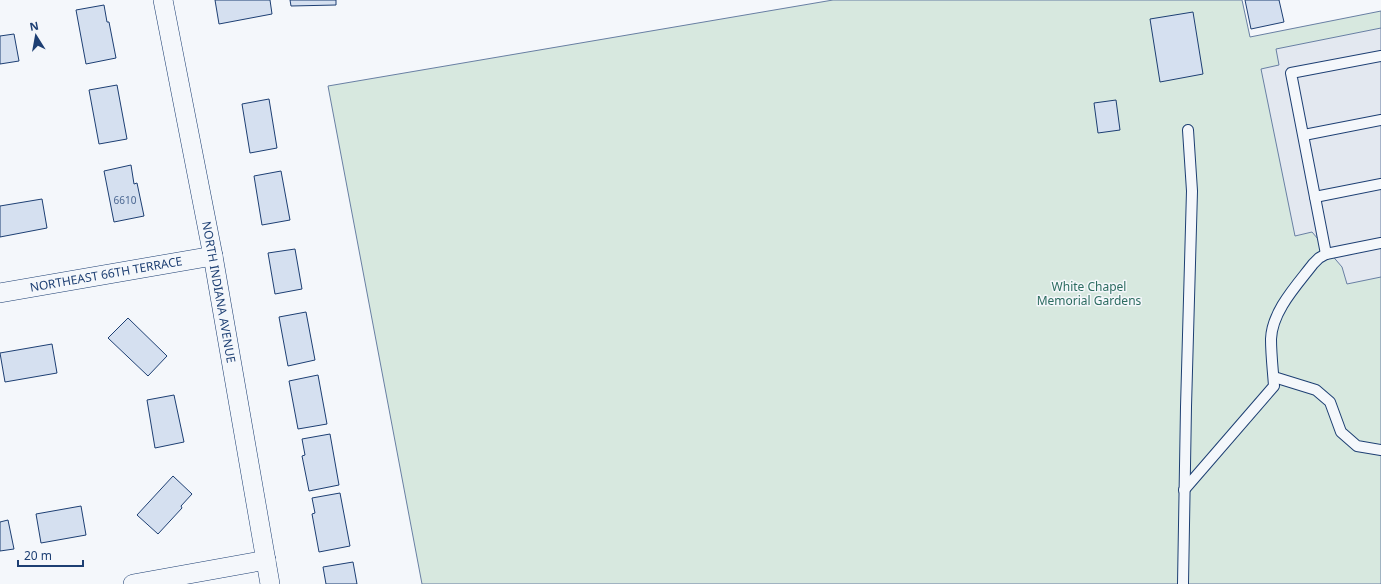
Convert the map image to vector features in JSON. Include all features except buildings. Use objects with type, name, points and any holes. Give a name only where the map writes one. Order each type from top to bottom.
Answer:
[{"type":"street","name":"NORTH INDIANA AVENUE","points":[[163,0],[213,256],[270,584]]},
{"type":"street","name":"NORTHEAST 66TH TERRACE","points":[[0,293],[213,256]]},
{"type":"street","points":[[133,584],[266,560]]},
{"type":"lane","points":[[1326,254],[1291,73],[1381,56]]},
{"type":"lane","points":[[1304,135],[1381,120]]},
{"type":"lane","points":[[1183,584],[1192,191],[1188,130]]},
{"type":"lane","points":[[1315,197],[1381,184]]},
{"type":"lane","points":[[1184,490],[1274,386],[1271,338],[1274,323],[1282,306],[1313,264],[1326,254],[1381,243]]},
{"type":"lane","points":[[1274,377],[1316,390],[1330,402],[1341,432],[1357,446],[1381,450]]},
{"type":"green space","name":"White Chapel Memorial Gardens","points":[[833,0],[1242,0],[1250,37],[1381,11],[1381,584],[422,584],[328,86]]},
{"type":"shaded area","points":[[1381,28],[1381,277],[1347,284],[1342,267],[1312,232],[1295,236],[1261,69],[1279,65],[1276,49]]}]
